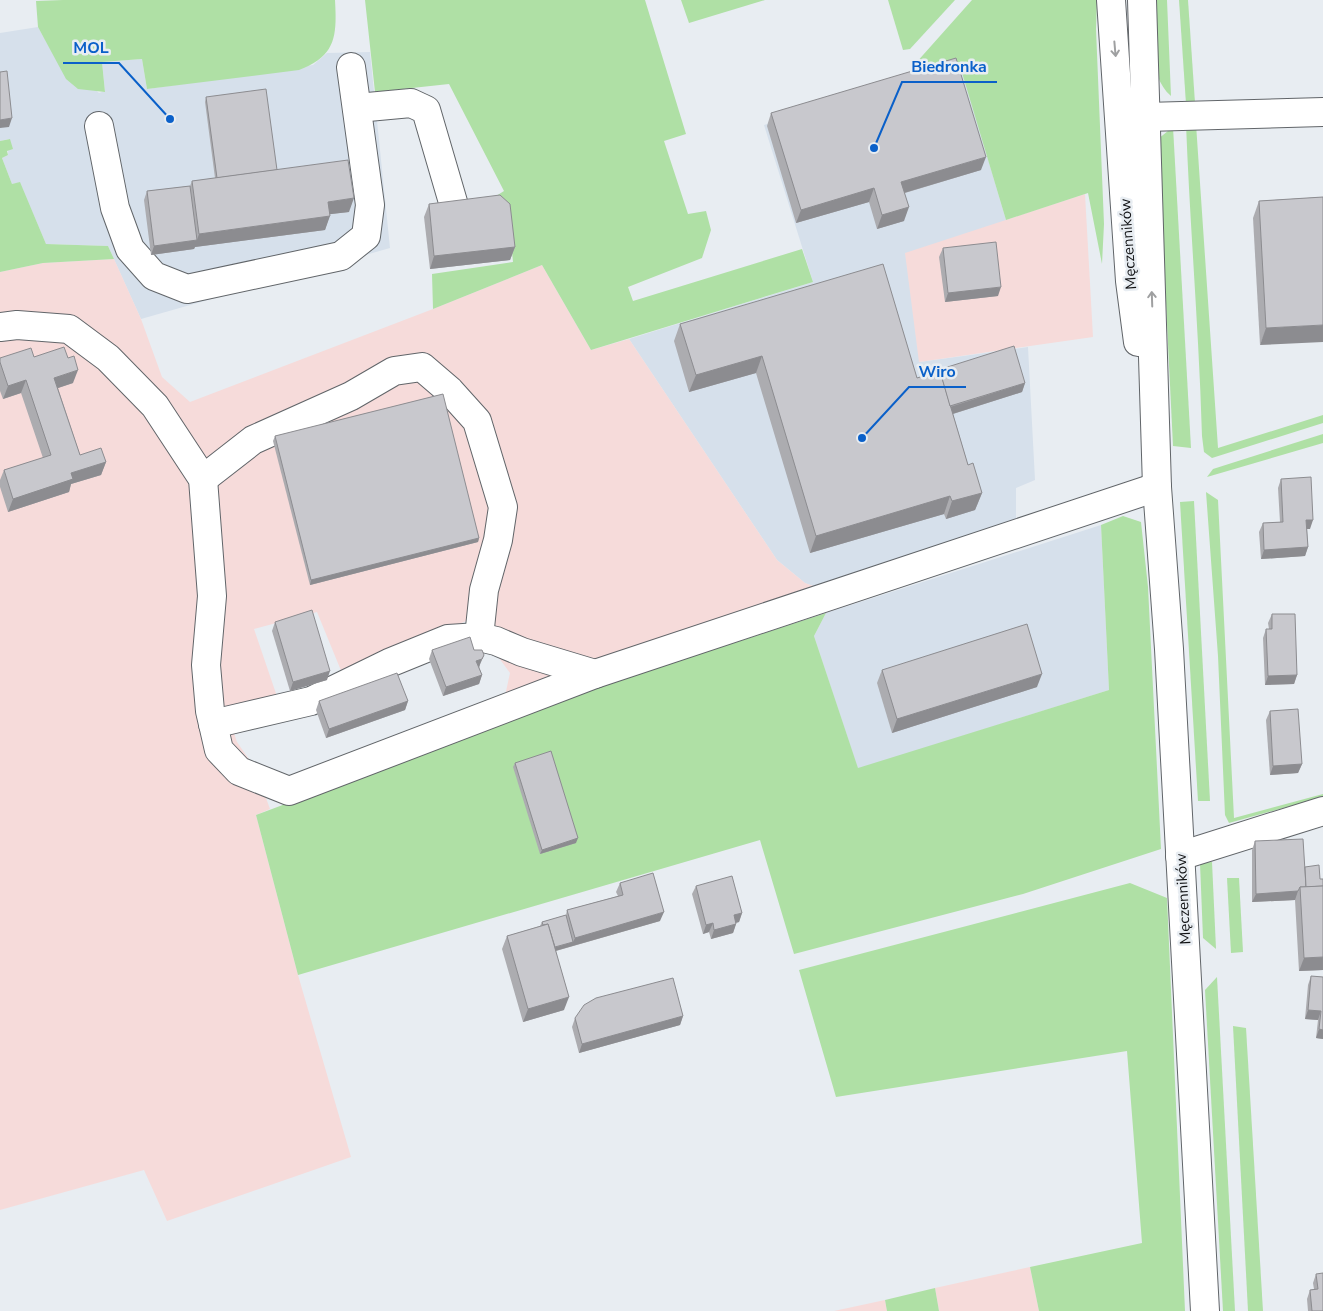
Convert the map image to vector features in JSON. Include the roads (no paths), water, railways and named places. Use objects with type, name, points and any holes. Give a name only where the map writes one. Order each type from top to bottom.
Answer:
[{"type":"main road","name":"Męczenników","points":[[1111,0],[1130,281],[1157,487]]},
{"type":"main road","name":"Męczenników","points":[[1142,0],[1157,487],[1169,649],[1205,1311]]},
{"type":"main road","points":[[99,126],[115,208],[130,249],[154,276],[187,289],[341,256],[366,236],[370,205],[351,67]]},
{"type":"main road","points":[[1118,89],[1130,110],[1146,117],[1323,112]]},
{"type":"main road","points":[[357,108],[411,103],[426,110],[455,209]]},
{"type":"main road","points":[[0,327],[18,324],[69,330],[108,358],[155,406],[203,480],[212,596],[206,664],[213,724],[219,750],[239,771],[288,791],[595,674],[1157,487]]},
{"type":"main road","points":[[203,480],[253,440],[351,396],[394,371],[422,367],[450,391],[477,421],[504,507],[498,540],[484,590],[479,637]]},
{"type":"main road","points":[[213,724],[310,701],[389,662],[448,639],[479,637],[496,641],[522,652],[595,674]]},
{"type":"main road","points":[[1180,856],[1323,811]]},
{"type":"place","name":"MOL","points":[[170,119]]},
{"type":"place","name":"Biedronka","points":[[874,148]]},
{"type":"place","name":"Wiro","points":[[862,438]]}]
